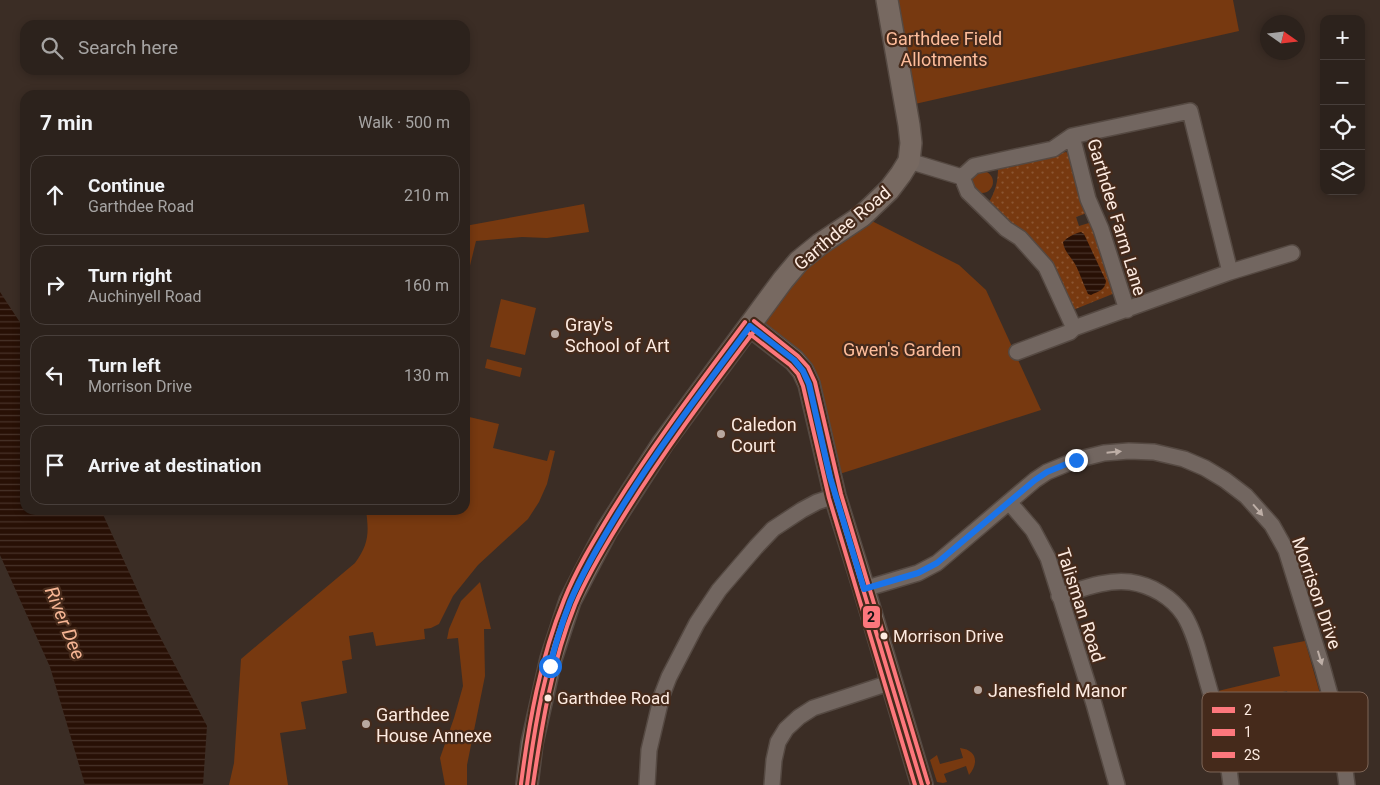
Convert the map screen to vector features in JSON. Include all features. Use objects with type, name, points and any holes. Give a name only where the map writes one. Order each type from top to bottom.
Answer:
[{"type":"street","points":[[886,0],[910,152],[962,177],[968,192],[1006,229],[1020,238],[1046,267],[1074,328]]},
{"type":"street","points":[[962,177],[974,166],[1053,149],[1072,136],[1190,111],[1230,272]]},
{"type":"street","name":"Garthdee Farm Lane","points":[[1072,136],[1088,199],[1101,228],[1126,310]]},
{"type":"street","name":"Garthdee Road","points":[[527,785],[532,742],[564,617],[577,586],[607,530],[668,436],[783,280],[799,261],[820,244],[862,216],[889,190],[901,174],[910,152]]},
{"type":"street","points":[[1017,352],[1070,332],[1074,328],[1230,272],[1292,254]]},
{"type":"street","points":[[750,326],[794,360],[803,371],[809,384],[835,496],[922,785]]},
{"type":"street","name":"Morrison Drive","points":[[864,589],[918,573],[937,563],[1035,480],[1061,466],[1104,453],[1154,452],[1184,459],[1206,468],[1246,496],[1272,525],[1286,550],[1329,692]]},
{"type":"street","points":[[647,785],[649,750],[662,695],[669,677],[697,623],[719,590],[773,529],[817,502],[835,496]]},
{"type":"street","name":"Talisman Road","points":[[1009,502],[1033,530],[1048,558],[1094,704],[1117,785]]},
{"type":"street","points":[[1059,596],[1113,581],[1132,582],[1153,589],[1172,601],[1184,616],[1193,635],[1211,692]]},
{"type":"street","points":[[772,785],[778,742],[786,729],[813,708],[892,682]]},
{"type":"street","points":[[1230,772],[1231,785]]},
{"type":"street","name":"Morrison Drive","points":[[1345,772],[1347,785]]},
{"type":"green space","name":"Garthdee Field Allotments","points":[[887,0],[1233,0],[1239,31],[906,106]]},
{"type":"green space","points":[[1066,152],[1073,157],[1087,213],[1076,217],[1079,226],[1089,223],[1097,230],[1115,293],[1073,310],[1057,279],[1059,277],[1040,251],[1013,223],[1011,225],[988,204],[996,186],[998,167]]},
{"type":"green space","points":[[982,171],[990,174],[993,182],[990,190],[982,193],[974,190],[971,182],[974,174]]},
{"type":"green space","points":[[584,204],[589,232],[547,238],[522,237],[476,241],[470,266],[470,225]]},
{"type":"green space","name":"Gwen's Garden","points":[[862,216],[959,265],[986,290],[1041,410],[830,477],[809,384],[750,326],[783,280]]},
{"type":"green space","points":[[501,299],[536,308],[525,355],[490,347]]},
{"type":"green space","points":[[487,359],[522,368],[520,377],[485,368]]},
{"type":"green space","points":[[470,417],[499,424],[493,448],[547,461],[550,450],[555,451],[547,484],[539,502],[528,519],[478,565],[453,596],[439,624],[424,629],[425,639],[376,646],[373,632],[349,636],[352,659],[342,661],[347,693],[301,702],[306,729],[280,733],[288,785],[229,785],[234,763],[241,659],[355,563],[363,550],[367,538],[367,515],[470,515]]},
{"type":"green space","points":[[480,582],[491,629],[484,629],[485,676],[467,765],[467,785],[445,785],[440,758],[463,686],[458,638],[447,639],[449,629],[461,601]]},
{"type":"green space","points":[[1305,641],[1320,692],[1218,692],[1280,676],[1273,647]]},
{"type":"green space","points":[[960,748],[970,751],[975,758],[974,766],[969,775],[966,766],[944,774],[947,782],[937,782],[930,760],[937,755],[940,764],[963,758]]},
{"type":"water","points":[[1081,232],[1084,234],[1106,281],[1103,288],[1091,295],[1088,294],[1077,267],[1066,251],[1063,242]]},
{"type":"water","name":"River Dee","points":[[0,292],[20,322],[20,515],[103,515],[148,614],[207,726],[203,785],[85,785],[50,667],[0,555]]},
{"type":"transit line","name":"2S","points":[[754,321],[798,356],[808,367],[815,382],[841,494],[928,783]]},
{"type":"transit line","name":"2S","points":[[521,784],[536,691],[548,645],[574,578],[585,556],[642,465],[675,416],[745,322]]},
{"type":"transit line","name":"2","points":[[750,326],[794,360],[803,371],[809,384],[835,496],[922,785]]},
{"type":"transit line","name":"2","points":[[527,785],[542,692],[548,668],[562,623],[580,580],[615,518],[647,469],[750,326]]},
{"type":"transit line","name":"1","points":[[533,785],[544,716],[554,671],[567,627],[585,583],[608,542],[668,448],[755,330]]},
{"type":"transit line","name":"1","points":[[746,331],[790,365],[798,374],[803,386],[829,498],[915,785]]},
{"type":"place","name":"Gray's School of Art","points":[[555,334]]},
{"type":"place","name":"Caledon Court","points":[[721,434]]},
{"type":"place","name":"Morrison Drive","points":[[884,636]]},
{"type":"place","name":"Janesfield Manor","points":[[978,690]]},
{"type":"place","name":"Garthdee Road","points":[[548,698]]},
{"type":"place","name":"Garthdee House Annexe","points":[[366,724]]},
{"type":"route","points":[[550,666],[570,601],[607,530],[664,443],[750,326],[794,360],[803,371],[809,384],[835,496],[864,589],[918,573],[937,563],[1035,480],[1047,472],[1076,460]]}]
